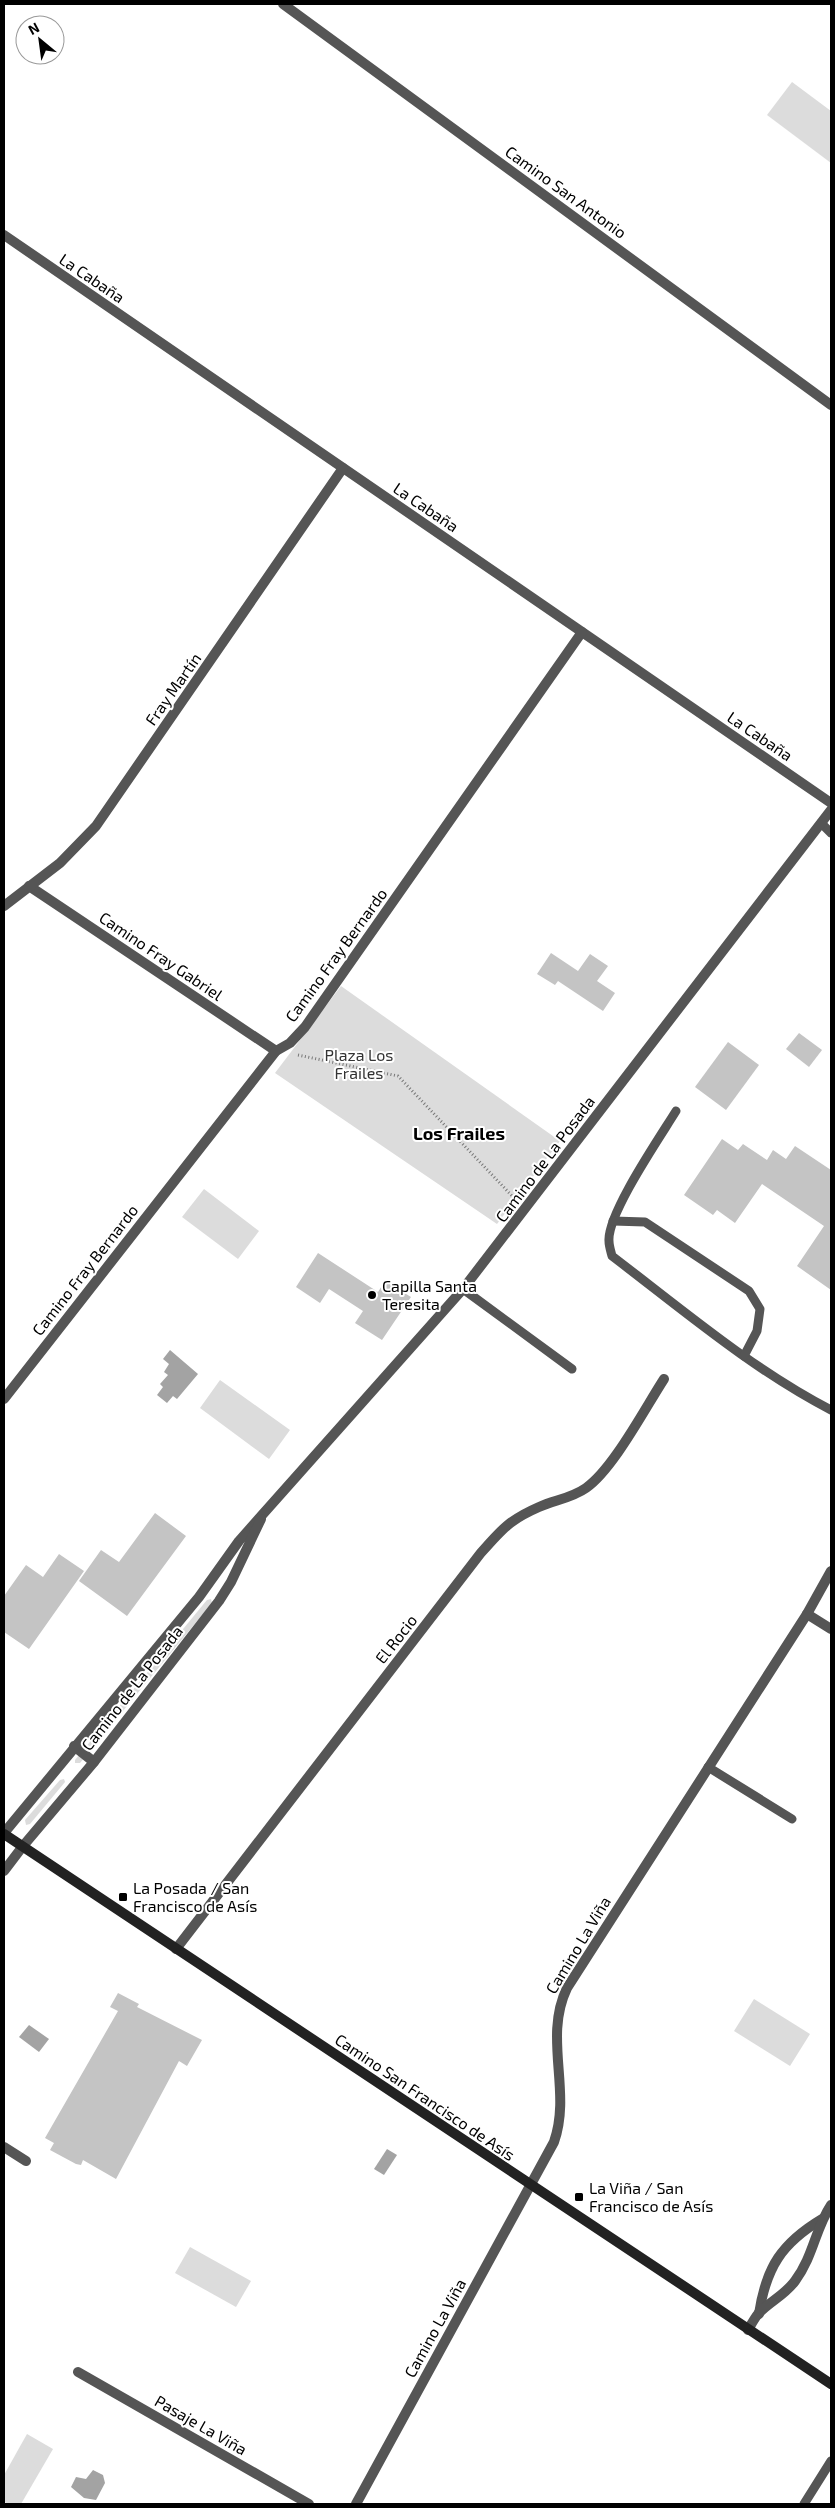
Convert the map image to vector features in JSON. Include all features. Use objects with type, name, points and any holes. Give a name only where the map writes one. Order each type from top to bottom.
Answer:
[{"type":"main road","name":"Camino San Francisco de Asís","points":[[4,1833],[831,2384]]},
{"type":"street","name":"Camino San Antonio","points":[[283,4],[831,405]]},
{"type":"street","name":"La Cabaña","points":[[4,235],[831,803]]},
{"type":"street","name":"Fray Martín","points":[[4,906],[73,852],[96,826],[343,468]]},
{"type":"street","name":"Camino Fray Bernardo","points":[[4,1399],[276,1051],[290,1043],[305,1028],[582,632]]},
{"type":"street","name":"Camino de La Posada","points":[[4,1833],[199,1597],[238,1541],[463,1289],[826,825],[831,810]]},
{"type":"street","name":"Camino Fray Gabriel","points":[[29,886],[276,1051]]},
{"type":"street","name":"El Rocio","points":[[176,1949],[480,1554],[507,1524],[540,1506],[568,1498],[601,1476],[664,1380]]},
{"type":"street","name":"Camino de La Posada","points":[[4,1871],[94,1762],[219,1601],[231,1582],[264,1511]]},
{"type":"street","name":"Camino La Viña","points":[[356,2504],[554,2142],[560,2125],[561,2110],[556,2026],[559,2005],[567,1988],[807,1614],[831,1571]]},
{"type":"street","points":[[807,1614],[831,1629]]},
{"type":"street","points":[[74,1746],[94,1762]]},
{"type":"street","points":[[4,2147],[26,2161]]},
{"type":"street","points":[[759,2314],[762,2290],[776,2261],[785,2248],[802,2231],[822,2218],[831,2205]]},
{"type":"street","points":[[748,2330],[759,2314],[778,2300],[794,2283],[808,2263],[817,2242],[822,2218]]},
{"type":"street","name":"Pasaje La Viña","points":[[78,2372],[309,2504]]},
{"type":"lane","points":[[826,825],[831,833]]},
{"type":"lane","points":[[676,1111],[633,1180],[613,1221],[608,1241],[612,1256],[744,1356],[796,1392],[831,1410]]},
{"type":"lane","points":[[613,1221],[645,1222],[749,1291],[760,1309],[757,1331],[744,1356]]},
{"type":"lane","points":[[463,1289],[572,1369]]},
{"type":"lane","points":[[708,1767],[792,1819]]},
{"type":"lane","points":[[804,2504],[831,2461]]},
{"type":"path","points":[[276,1051],[398,1076],[525,1210]]},
{"type":"green space","points":[[792,82],[831,111],[831,163],[767,115]]},
{"type":"green space","name":"Plaza Los Frailes","points":[[341,986],[560,1141],[497,1224],[275,1073]]},
{"type":"green space","points":[[204,1189],[259,1231],[238,1259],[182,1217]]},
{"type":"green space","points":[[220,1380],[290,1430],[269,1459],[200,1408]]},
{"type":"green space","points":[[211,1599],[212,1603],[80,1763],[75,1763],[75,1760],[207,1600]]},
{"type":"green space","points":[[64,1779],[65,1782],[30,1824],[26,1825],[25,1820],[60,1780]]},
{"type":"green space","points":[[754,1999],[810,2034],[790,2066],[734,2031]]},
{"type":"green space","points":[[190,2247],[251,2281],[236,2307],[175,2273]]},
{"type":"green space","points":[[27,2434],[53,2449],[21,2504],[9,2504],[4,2502],[4,2475]]},
{"type":"shaded area","points":[[170,1350],[198,1374],[177,1399],[173,1396],[167,1403],[157,1395],[163,1387],[160,1384],[168,1375],[164,1372],[169,1364],[163,1359]]},
{"type":"shaded area","points":[[29,2025],[49,2039],[39,2052],[19,2037]]},
{"type":"shaded area","points":[[387,2149],[397,2155],[384,2175],[374,2169]]},
{"type":"shaded area","points":[[93,2470],[103,2475],[105,2483],[96,2500],[84,2498],[71,2487],[76,2477],[86,2479]]},
{"type":"building","points":[[551,953],[578,971],[590,954],[608,966],[597,981],[615,993],[603,1011],[558,981],[555,985],[537,974]]},
{"type":"building","points":[[799,1033],[822,1050],[809,1067],[786,1049]]},
{"type":"building","points":[[728,1042],[759,1065],[726,1110],[695,1087]]},
{"type":"building","points":[[722,1139],[738,1150],[743,1144],[767,1160],[773,1150],[786,1159],[795,1146],[831,1170],[831,1290],[797,1266],[824,1226],[762,1184],[735,1223],[717,1210],[713,1215],[684,1195]]},
{"type":"building","name":"Capilla Santa Teresita","points":[[318,1253],[378,1292],[385,1281],[411,1297],[382,1340],[355,1323],[363,1311],[329,1289],[320,1303],[296,1287]]},
{"type":"building","points":[[155,1513],[186,1536],[127,1616],[79,1581],[101,1550],[119,1562]]},
{"type":"building","points":[[59,1554],[84,1571],[29,1649],[4,1632],[4,1596],[26,1565],[43,1577]]},
{"type":"building","points":[[118,1993],[139,2004],[137,2007],[202,2040],[187,2066],[179,2061],[116,2179],[83,2160],[81,2165],[76,2164],[50,2150],[54,2143],[45,2138],[118,2011],[110,2007]]},
{"type":"place","name":"Capilla Santa Teresita","points":[[372,1295]]},
{"type":"place","name":"La Posada / San Francisco de Asís","points":[[123,1897]]},
{"type":"place","name":"La Viña / San Francisco de Asís","points":[[579,2197]]},
{"type":"district","name":"Los Frailes","points":[[459,1134]]}]
